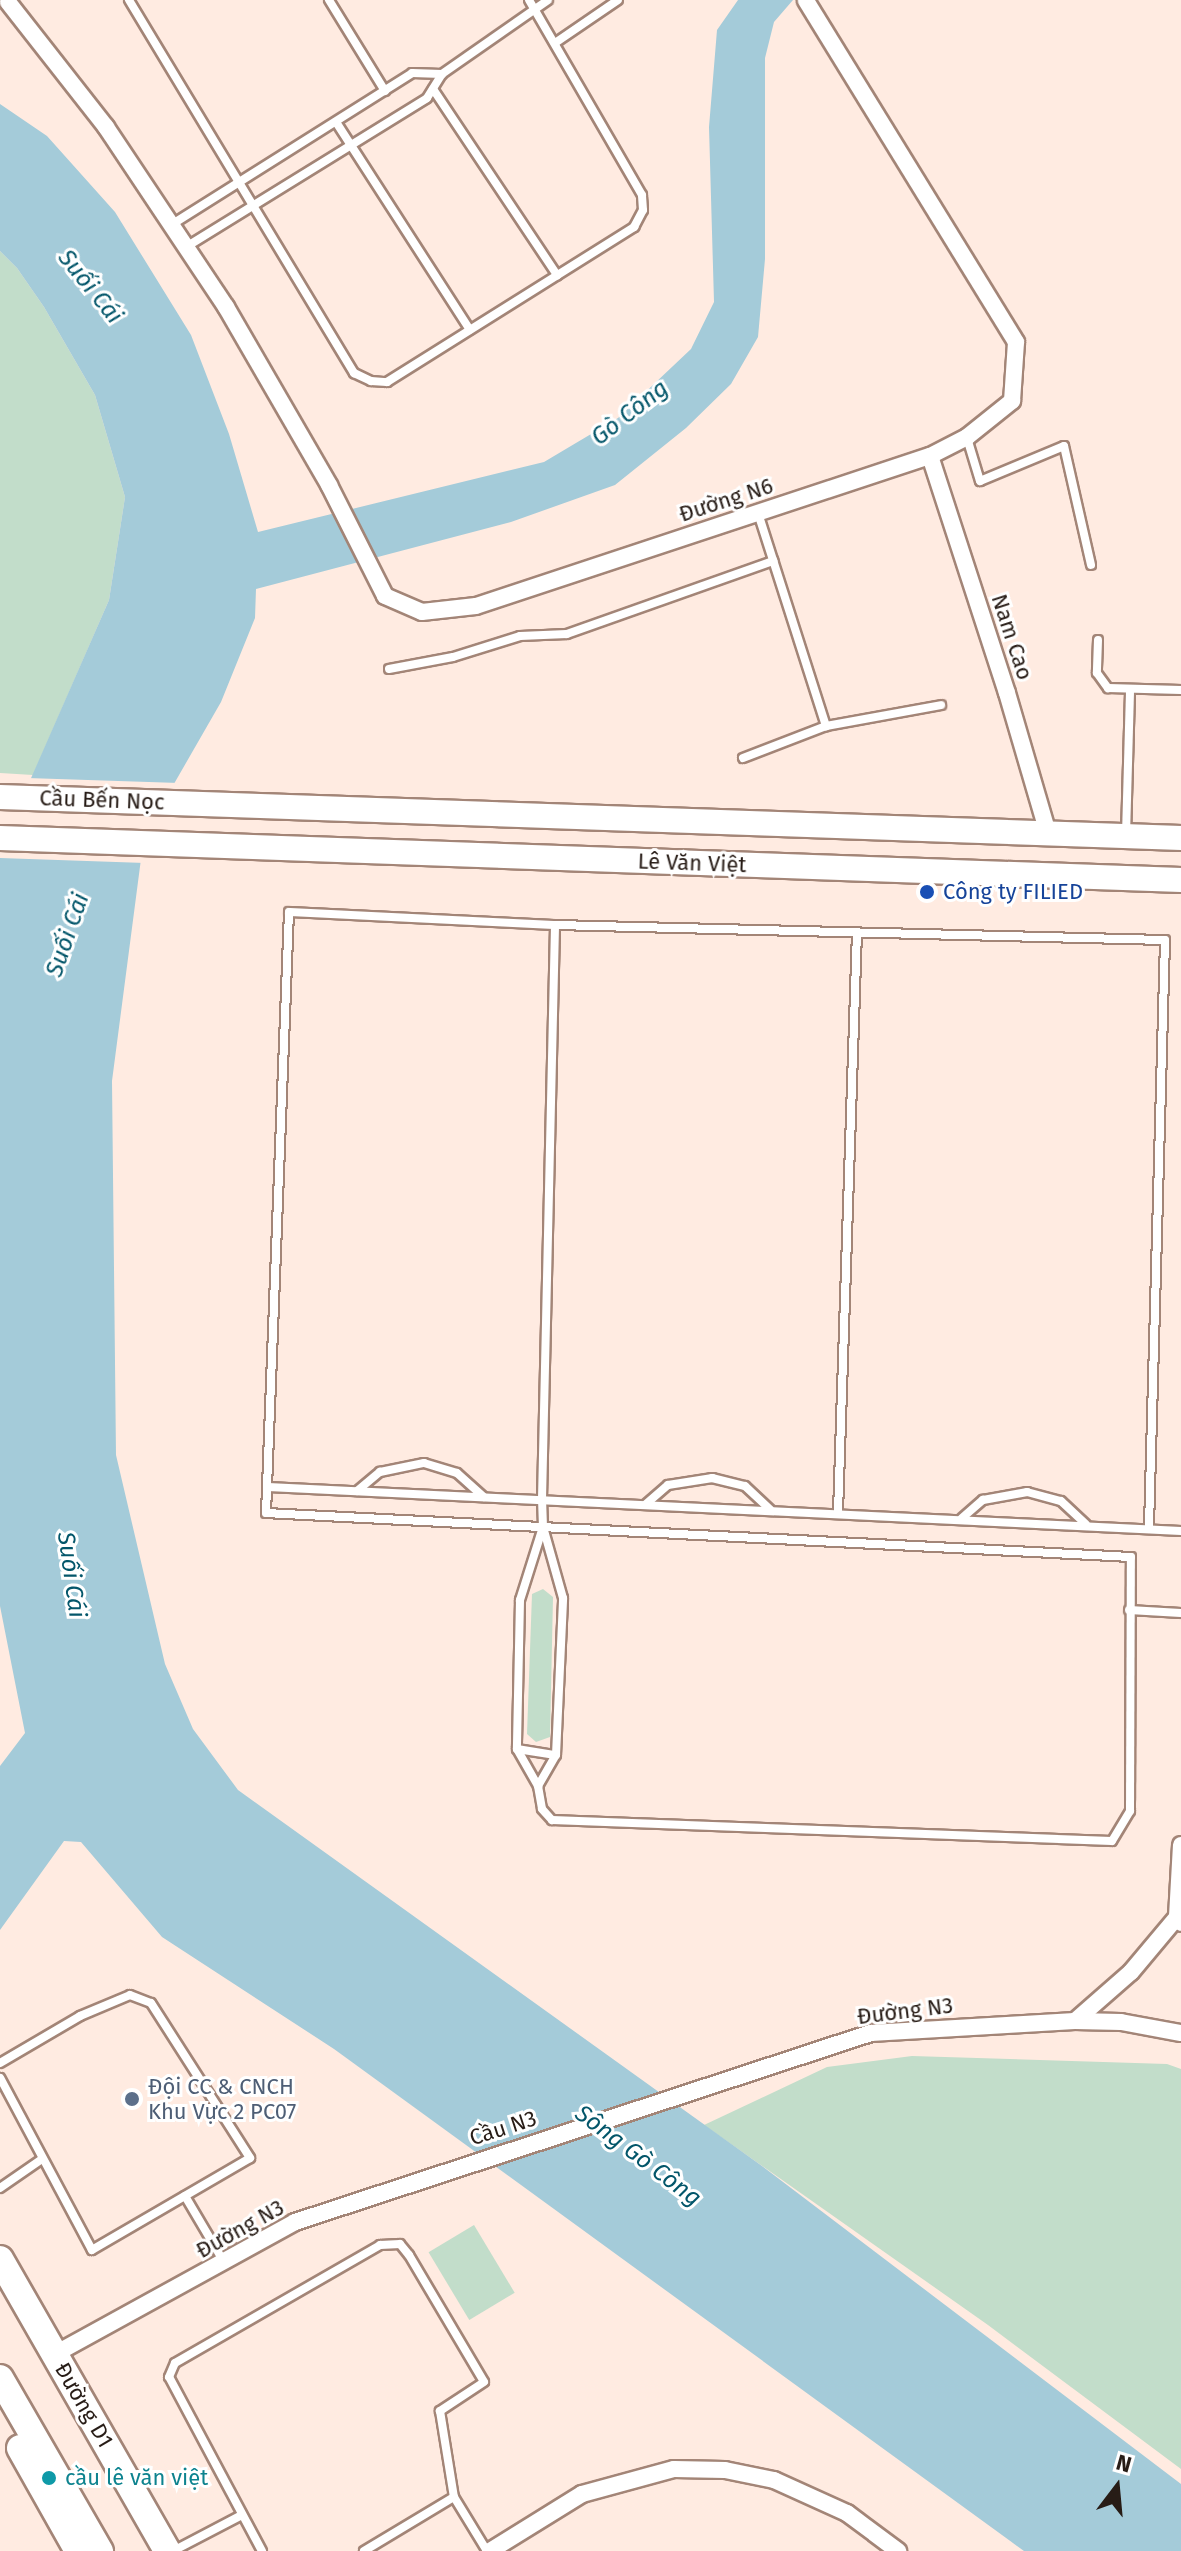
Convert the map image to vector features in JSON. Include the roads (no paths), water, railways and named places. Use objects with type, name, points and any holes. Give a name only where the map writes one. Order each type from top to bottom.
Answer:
[{"type":"main road","name":"Cầu Bến Nọc","points":[[0,797],[204,804]]},
{"type":"main road","name":"Lê Văn Việt","points":[[204,804],[1181,838]]},
{"type":"main road","points":[[1048,833],[1066,876]]},
{"type":"main road","name":"Cầu Bến Nọc","points":[[0,838],[202,846]]},
{"type":"main road","name":"Lê Văn Việt","points":[[202,846],[1181,880]]},
{"type":"main road","name":"Đường D1","points":[[0,2259],[167,2551]]},
{"type":"main road","points":[[0,2378],[100,2551]]},
{"type":"main road","points":[[0,2413],[78,2551]]},
{"type":"street","name":"Đường N6","points":[[186,247],[226,307],[329,485],[385,596],[422,612],[476,606],[930,456],[967,437],[1012,401],[1016,342],[806,0]]},
{"type":"street","points":[[6,5],[106,127],[186,247]]},
{"type":"street","name":"Nam Cao","points":[[930,456],[1007,693],[1048,833]]},
{"type":"street","points":[[1075,2021],[1131,1972],[1179,1920],[1181,1845]]},
{"type":"street","name":"Đường N3","points":[[700,2087],[871,2033],[1075,2021],[1121,2022],[1181,2033]]},
{"type":"street","name":"Cầu N3","points":[[457,2167],[700,2087]]},
{"type":"street","name":"Đường N3","points":[[55,2354],[225,2264],[295,2222],[457,2167]]},
{"type":"street","points":[[488,2551],[582,2494],[674,2469],[725,2470],[774,2480],[847,2513],[898,2551]]},
{"type":"lane","points":[[129,0],[354,373],[371,381],[387,382],[634,227],[643,210],[642,195],[529,0]]},
{"type":"lane","points":[[329,0],[385,91]]},
{"type":"lane","points":[[186,247],[427,98],[442,74],[548,0]]},
{"type":"lane","points":[[555,43],[618,0]]},
{"type":"lane","points":[[171,225],[412,73],[442,74]]},
{"type":"lane","points":[[433,89],[557,275]]},
{"type":"lane","points":[[336,122],[470,330]]},
{"type":"lane","points":[[967,437],[980,481],[1064,446],[1091,565]]},
{"type":"lane","points":[[758,513],[826,726]]},
{"type":"lane","points":[[389,669],[453,657],[520,636],[567,634],[773,561]]},
{"type":"lane","points":[[1098,640],[1099,679],[1108,688],[1181,690]]},
{"type":"lane","points":[[1126,836],[1130,689]]},
{"type":"lane","points":[[743,758],[826,726],[941,705]]},
{"type":"lane","points":[[543,1527],[520,1600],[517,1749],[538,1786],[542,1809],[552,1820],[1112,1841],[1130,1811],[1131,1557],[543,1527],[266,1513],[289,912],[555,925],[1165,940],[1149,1529]]},
{"type":"lane","points":[[538,1786],[556,1755],[563,1598],[543,1527],[542,1499],[555,925]]},
{"type":"lane","points":[[838,1513],[857,932]]},
{"type":"lane","points":[[357,1491],[380,1472],[424,1463],[457,1473],[484,1497]]},
{"type":"lane","points":[[646,1504],[668,1485],[712,1478],[745,1486],[771,1510]]},
{"type":"lane","points":[[268,1487],[962,1518],[1181,1531]]},
{"type":"lane","points":[[962,1518],[983,1500],[1027,1492],[1061,1501],[1086,1524]]},
{"type":"lane","points":[[1129,1610],[1181,1613]]},
{"type":"lane","points":[[517,1749],[556,1755]]},
{"type":"lane","points":[[0,2063],[80,2016],[130,1995],[151,2003],[250,2158],[92,2250],[0,2078]]},
{"type":"lane","points":[[0,2188],[42,2159]]},
{"type":"lane","points":[[185,2196],[225,2264]]},
{"type":"lane","points":[[262,2551],[169,2377],[175,2363],[380,2245],[400,2244],[484,2382],[440,2411],[454,2497],[488,2551]]},
{"type":"lane","points":[[364,2551],[454,2497]]},
{"type":"lane","points":[[173,2551],[242,2515]]},
{"type":"water","points":[[738,0],[793,0],[774,22],[765,58],[765,259],[758,337],[731,384],[686,428],[615,485],[511,522],[256,589],[255,618],[221,702],[144,836],[112,1081],[116,1455],[165,1664],[193,1729],[238,1790],[762,2166],[1181,2484],[1181,2551],[1024,2551],[334,2049],[162,1937],[81,1842],[64,1841],[0,1930],[0,1766],[25,1733],[0,1606],[0,849],[109,600],[125,497],[95,395],[44,307],[17,268],[0,251],[0,104],[47,136],[115,212],[191,335],[229,434],[258,532],[544,462],[618,418],[691,349],[714,302],[709,127],[717,30]]},
{"type":"place","name":"Công ty FILIED","points":[[927,892]]},
{"type":"place","name":"Đội CC & CNCH Khu Vực 2 PC07","points":[[132,2099]]},
{"type":"place","name":"cầu lê văn việt","points":[[49,2478]]},
{"type":"water label","name":"Suối Cái","points":[[90,287]]},
{"type":"water label","name":"Gò Công","points":[[630,413]]},
{"type":"water label","name":"Suối Cái","points":[[68,935]]},
{"type":"water label","name":"Suối Cái","points":[[71,1575]]},
{"type":"water label","name":"Sông Gò Công","points":[[638,2156]]}]
